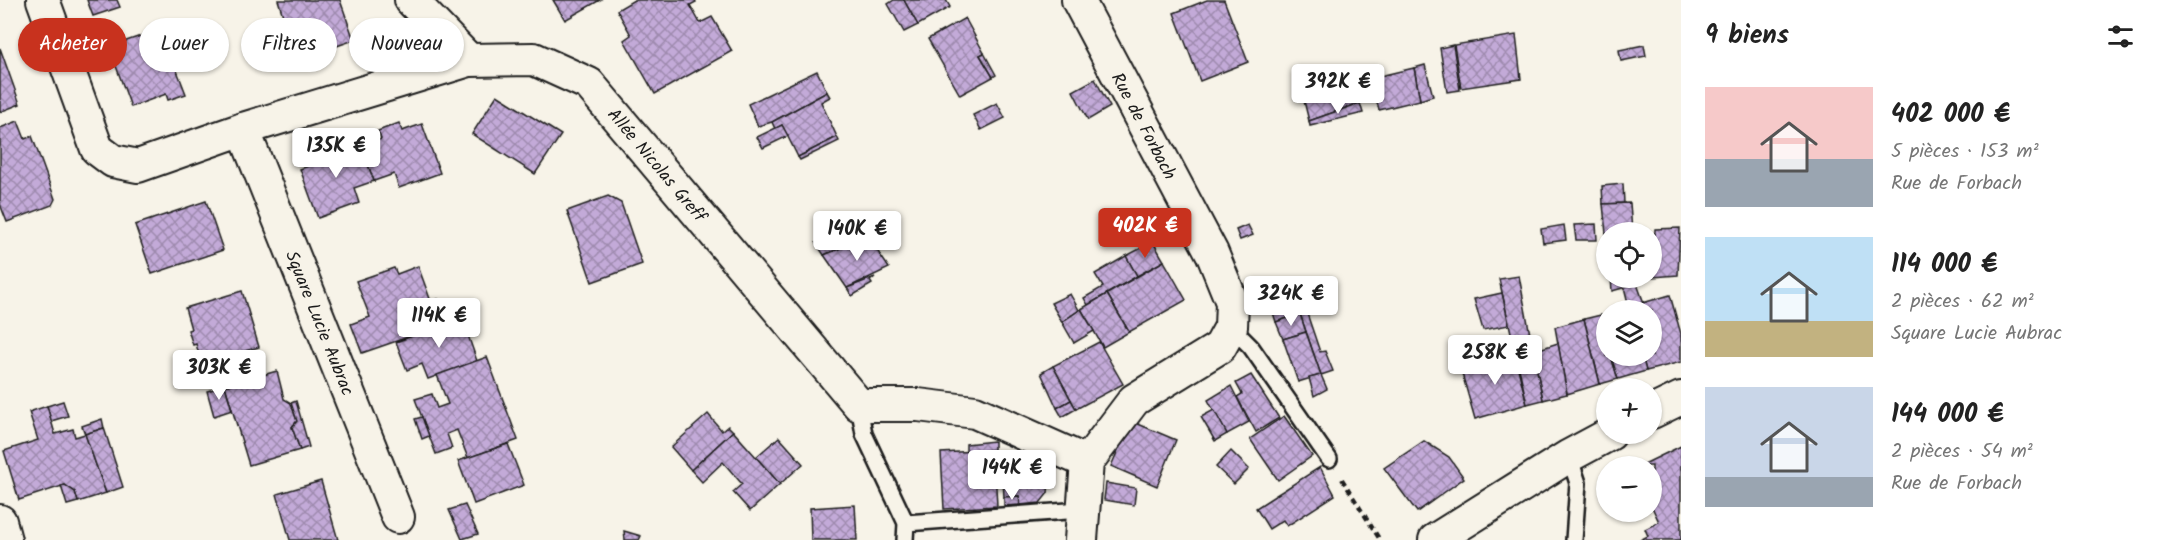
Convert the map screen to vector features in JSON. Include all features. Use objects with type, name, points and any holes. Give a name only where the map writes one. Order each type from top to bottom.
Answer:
[{"type":"street","name":"Allée Nicolas Greff","points":[[43,0],[97,149],[113,161],[138,166],[243,129],[469,60],[534,59],[589,84],[859,405]]},
{"type":"street","points":[[411,0],[432,11],[469,60]]},
{"type":"street","name":"Rue de Forbach","points":[[1077,0],[1212,253],[1232,302],[1231,327]]},
{"type":"street","name":"Square Lucie Aubrac","points":[[243,129],[398,517]]},
{"type":"street","points":[[1082,525],[1087,462],[1134,400],[1220,347],[1231,327]]},
{"type":"street","points":[[1662,407],[1681,398]]},
{"type":"street","points":[[859,405],[918,405],[975,412],[1087,462]]},
{"type":"street","points":[[1435,540],[1596,442]]},
{"type":"street","points":[[0,521],[5,540]]},
{"type":"lane","points":[[1231,327],[1251,347],[1329,459]]},
{"type":"lane","points":[[859,405],[864,434],[906,524],[905,540]]},
{"type":"lane","points":[[1569,456],[1578,483],[1574,540]]},
{"type":"lane","points":[[906,524],[1082,525]]},
{"type":"path","points":[[1329,459],[1380,540]]},
{"type":"building","points":[[87,0],[117,0],[120,7],[93,16]]},
{"type":"building","points":[[278,0],[340,0],[349,26],[349,42],[337,46],[337,18],[284,18]]},
{"type":"building","points":[[553,0],[600,0],[565,20]]},
{"type":"building","points":[[634,0],[695,0],[696,2],[690,5],[700,23],[712,17],[732,51],[655,94],[624,40],[631,35],[617,10]]},
{"type":"building","points":[[894,0],[904,0],[918,25],[904,32],[888,4]]},
{"type":"building","points":[[904,0],[946,0],[950,7],[918,25]]},
{"type":"building","points":[[1207,0],[1224,0],[1248,62],[1200,81],[1174,13]]},
{"type":"building","points":[[965,18],[984,53],[980,55],[993,77],[960,95],[928,39]]},
{"type":"building","points":[[1516,35],[1521,79],[1461,88],[1454,45]]},
{"type":"building","points":[[139,37],[139,72],[178,72],[186,94],[168,100],[166,94],[131,107],[118,72],[127,72],[127,41]]},
{"type":"building","points":[[1453,45],[1460,90],[1447,92],[1440,48]]},
{"type":"building","points":[[1644,45],[1646,56],[1621,61],[1619,50]]},
{"type":"building","points":[[0,48],[20,104],[0,112]]},
{"type":"building","points":[[984,53],[996,75],[993,77],[980,55]]},
{"type":"building","points":[[1425,65],[1433,96],[1420,100],[1414,68]]},
{"type":"building","points":[[1414,68],[1420,100],[1379,110],[1371,78]]},
{"type":"building","points":[[817,71],[827,92],[772,122],[758,126],[748,104]]},
{"type":"building","points":[[1353,71],[1360,103],[1309,121],[1300,85]]},
{"type":"building","points":[[1095,79],[1110,107],[1088,120],[1073,91]]},
{"type":"building","points":[[827,92],[830,97],[821,102],[837,137],[798,157],[782,125],[775,129],[772,122]]},
{"type":"building","points":[[497,95],[561,135],[535,174],[472,134]]},
{"type":"building","points":[[997,103],[1005,118],[981,130],[973,115]]},
{"type":"building","points":[[1360,103],[1363,113],[1310,126],[1309,121]]},
{"type":"building","points":[[18,121],[25,139],[32,136],[55,199],[52,205],[7,222],[0,204],[0,128]]},
{"type":"building","points":[[399,123],[402,131],[422,124],[440,173],[399,188],[394,174],[374,181],[361,147],[381,139],[378,131]]},
{"type":"building","points":[[782,125],[788,136],[763,148],[757,137]]},
{"type":"building","points":[[837,137],[839,141],[800,160],[798,157]]},
{"type":"building","points":[[338,145],[341,154],[361,147],[374,181],[354,188],[359,203],[318,218],[300,169],[320,162],[316,153]]},
{"type":"building","points":[[1623,184],[1624,203],[1603,204],[1602,186]]},
{"type":"building","points":[[608,196],[621,203],[642,264],[592,282],[567,211]]},
{"type":"building","points":[[206,201],[223,250],[152,274],[135,225]]},
{"type":"building","points":[[1630,203],[1631,222],[1605,222],[1603,204]]},
{"type":"building","points":[[855,217],[868,237],[824,255],[816,243]]},
{"type":"building","points":[[1596,224],[1596,240],[1576,240],[1574,225]]},
{"type":"building","points":[[1248,225],[1253,235],[1240,240],[1236,230]]},
{"type":"building","points":[[1564,225],[1566,240],[1543,243],[1541,229]]},
{"type":"building","points":[[1680,228],[1678,275],[1662,276],[1662,229]]},
{"type":"building","points":[[868,237],[889,268],[847,288],[824,255]]},
{"type":"building","points":[[1153,242],[1164,261],[1137,276],[1126,256]]},
{"type":"building","points":[[1126,256],[1137,276],[1088,305],[1084,298],[1103,287],[1095,274]]},
{"type":"building","points":[[1164,261],[1186,300],[1129,332],[1107,294]]},
{"type":"building","points":[[418,266],[440,326],[362,353],[351,324],[370,317],[356,281],[394,268],[397,274]]},
{"type":"building","points":[[1519,276],[1532,345],[1529,346],[1530,352],[1516,355],[1499,279]]},
{"type":"building","points":[[875,277],[870,281],[872,284],[852,296],[847,288]]},
{"type":"building","points":[[1624,288],[1638,288],[1643,300],[1627,300]]},
{"type":"building","points":[[1299,290],[1320,352],[1325,351],[1333,371],[1321,375],[1300,314],[1276,322],[1269,300]]},
{"type":"building","points":[[242,291],[259,347],[238,353],[233,363],[223,358],[202,365],[196,344],[193,345],[188,330],[191,329],[185,308]]},
{"type":"building","points":[[1502,293],[1509,325],[1483,330],[1474,299]]},
{"type":"building","points":[[1070,294],[1079,310],[1062,322],[1051,303]]},
{"type":"building","points":[[1107,294],[1129,332],[1103,347],[1081,309]]},
{"type":"building","points":[[1670,295],[1681,334],[1681,362],[1646,371],[1645,366],[1662,366],[1662,300],[1653,300]]},
{"type":"building","points":[[438,299],[447,323],[440,326],[431,301]]},
{"type":"building","points":[[1081,309],[1094,331],[1074,343],[1062,322]]},
{"type":"building","points":[[1300,314],[1306,332],[1283,339],[1276,322]]},
{"type":"building","points":[[1596,316],[1596,366],[1614,366],[1618,378],[1599,378],[1584,319]]},
{"type":"building","points":[[462,318],[477,361],[428,379],[422,364],[407,370],[396,342]]},
{"type":"building","points":[[1584,319],[1599,378],[1596,378],[1596,385],[1567,394],[1555,327]]},
{"type":"building","points":[[1306,332],[1321,375],[1298,382],[1283,339]]},
{"type":"building","points":[[1099,342],[1123,384],[1076,409],[1053,366]]},
{"type":"building","points":[[1558,343],[1567,394],[1543,400],[1533,351]]},
{"type":"building","points":[[1513,349],[1527,404],[1475,419],[1461,370],[1504,358],[1502,352]]},
{"type":"building","points":[[1533,351],[1543,400],[1527,404],[1516,355]]},
{"type":"building","points":[[487,357],[518,440],[468,458],[457,430],[447,434],[452,448],[436,454],[415,399],[432,394],[437,408],[448,404],[437,375]]},
{"type":"building","points":[[1053,366],[1071,400],[1057,408],[1041,373]]},
{"type":"building","points":[[1614,366],[1645,366],[1646,371],[1618,378]]},
{"type":"building","points":[[277,371],[284,399],[291,403],[297,421],[292,427],[300,450],[249,465],[225,386]]},
{"type":"building","points":[[1251,375],[1279,418],[1256,432],[1237,397],[1242,394],[1236,383]]},
{"type":"building","points":[[1321,375],[1327,389],[1314,396],[1309,378]]},
{"type":"building","points":[[225,386],[232,410],[214,416],[207,391]]},
{"type":"building","points":[[1231,386],[1249,422],[1227,434],[1208,400]]},
{"type":"building","points":[[1071,400],[1076,409],[1062,417],[1057,408]]},
{"type":"building","points":[[63,401],[68,416],[51,421],[47,406]]},
{"type":"building","points":[[296,401],[309,447],[300,450],[292,427],[297,421],[291,403]]},
{"type":"building","points":[[47,406],[55,434],[73,429],[75,437],[85,434],[106,493],[78,502],[75,492],[65,485],[19,500],[4,451],[38,440],[29,412]]},
{"type":"building","points":[[1214,410],[1227,434],[1215,441],[1201,417]]},
{"type":"building","points":[[708,414],[722,431],[728,426],[733,431],[691,470],[671,447]]},
{"type":"building","points":[[1284,416],[1312,456],[1278,480],[1250,439]]},
{"type":"building","points":[[422,417],[429,436],[422,439],[415,419]]},
{"type":"building","points":[[102,419],[104,428],[85,434],[82,426]]},
{"type":"building","points":[[1131,421],[1176,440],[1157,486],[1111,466]]},
{"type":"building","points":[[104,428],[123,487],[106,493],[85,434]]},
{"type":"building","points":[[733,431],[780,484],[750,511],[733,492],[742,484],[723,462],[702,482],[691,470]]},
{"type":"building","points":[[779,437],[803,464],[780,484],[756,457]]},
{"type":"building","points":[[994,441],[994,450],[966,452],[966,444]]},
{"type":"building","points":[[1424,441],[1449,457],[1464,478],[1417,512],[1384,468]]},
{"type":"building","points":[[508,444],[524,485],[474,504],[458,461]]},
{"type":"building","points":[[1681,446],[1681,540],[1640,540],[1648,536],[1645,529],[1662,522],[1660,456]]},
{"type":"building","points":[[994,450],[997,506],[944,509],[941,453]]},
{"type":"building","points":[[1231,451],[1249,469],[1234,484],[1216,467]]},
{"type":"building","points":[[1033,458],[1043,465],[1044,481],[1049,481],[1048,493],[1040,503],[1020,505],[1019,496],[1004,497],[1003,478],[1018,477],[1017,460]]},
{"type":"building","points":[[1320,467],[1335,495],[1287,526],[1283,520],[1269,529],[1256,508]]},
{"type":"building","points":[[321,481],[338,540],[290,540],[277,494]]},
{"type":"building","points":[[1106,483],[1136,488],[1134,505],[1104,500]]},
{"type":"building","points":[[65,485],[75,492],[78,502],[67,505],[61,486]]},
{"type":"building","points":[[1019,496],[1020,505],[1004,506],[1004,497]]},
{"type":"building","points":[[465,505],[478,534],[462,539],[449,510]]},
{"type":"building","points":[[855,505],[857,540],[811,540],[810,508]]},
{"type":"building","points":[[624,531],[641,536],[639,540],[625,540]]}]
